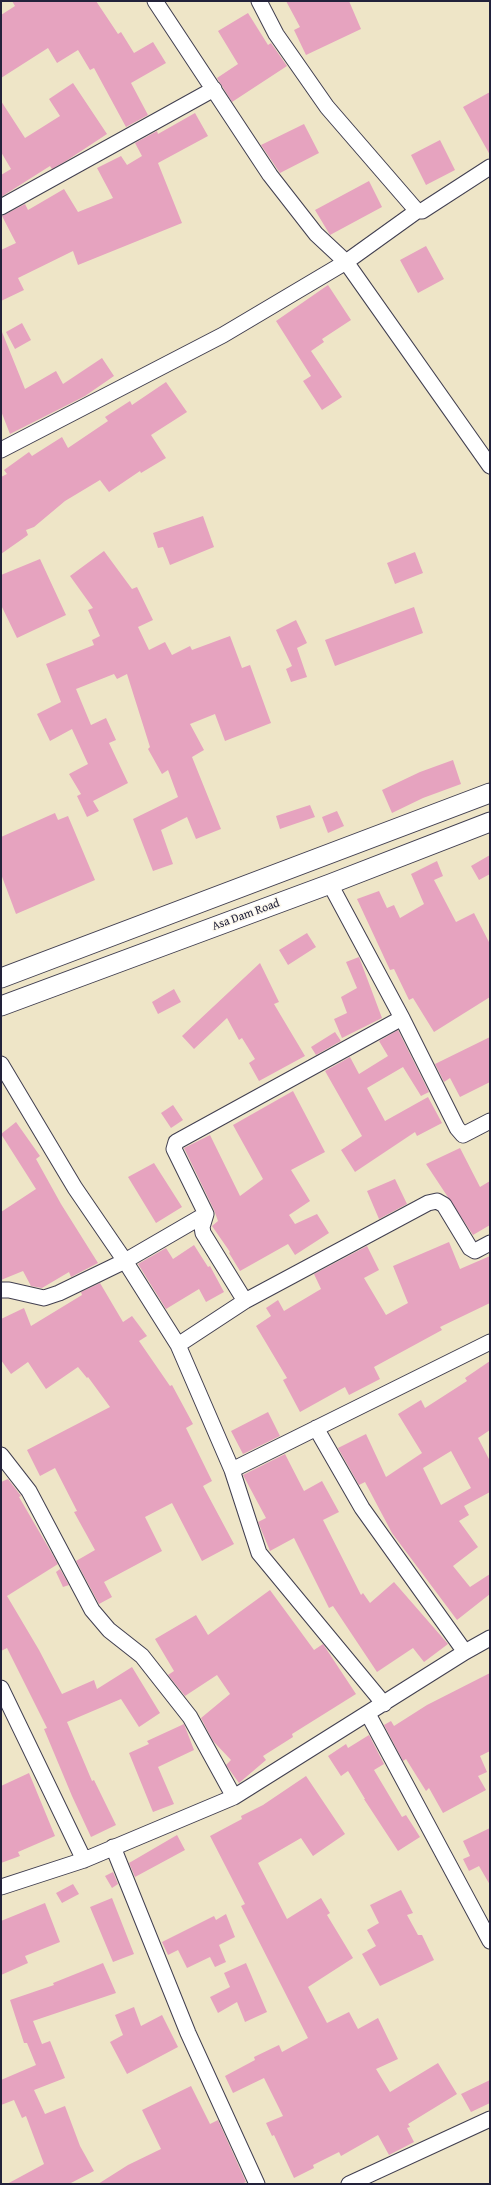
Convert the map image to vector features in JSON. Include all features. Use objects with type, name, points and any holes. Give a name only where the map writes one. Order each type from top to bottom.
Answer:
[{"type":"main road","points":[[1,978],[490,793]]},
{"type":"main road","points":[[462,804],[468,830]]},
{"type":"main road","name":"Asa Dam Road","points":[[1,1006],[330,884],[490,822]]},
{"type":"street","points":[[155,1],[275,181],[316,234],[346,262],[490,466]]},
{"type":"street","points":[[259,1],[276,34],[327,107],[417,211]]},
{"type":"street","points":[[1,207],[214,89]]},
{"type":"street","points":[[1,450],[8,444],[223,336],[346,262],[417,211],[422,211],[490,167]]},
{"type":"street","points":[[330,884],[402,1018],[457,1128],[463,1134],[490,1121]]},
{"type":"street","points":[[245,1301],[203,1233],[202,1227],[206,1214],[174,1149],[176,1142],[402,1018]]},
{"type":"street","points":[[1,1064],[75,1188],[125,1261],[178,1345],[232,1470],[259,1552],[384,1704]]},
{"type":"street","points":[[178,1345],[245,1301],[428,1203],[436,1201],[444,1204],[470,1248],[475,1251],[490,1243]]},
{"type":"street","points":[[1,1290],[9,1290],[44,1298],[59,1293],[125,1261],[206,1214]]},
{"type":"street","points":[[232,1470],[490,1342]]},
{"type":"street","points":[[316,1428],[362,1508],[465,1652]]},
{"type":"street","points":[[1,1455],[29,1491],[92,1610],[109,1630],[142,1656],[190,1717],[234,1798]]},
{"type":"street","points":[[1,1887],[84,1860],[234,1798],[465,1652],[490,1638]]},
{"type":"street","points":[[1,1688],[84,1860]]},
{"type":"street","points":[[368,1714],[490,1941]]},
{"type":"street","points":[[113,1847],[188,2033],[256,2184]]},
{"type":"street","points":[[349,2184],[490,2119]]},
{"type":"building","points":[[12,1],[96,1],[118,34],[121,32],[134,53],[153,42],[166,63],[131,83],[148,115],[126,127],[94,68],[90,70],[78,50],[57,63],[48,48],[1,78],[1,15],[15,6]]},
{"type":"building","points":[[286,1],[349,1],[361,29],[306,55],[294,30],[300,27]]},
{"type":"building","points":[[248,13],[268,45],[271,43],[287,66],[232,102],[217,78],[238,64],[218,31]]},
{"type":"building","points":[[73,83],[107,134],[66,161],[52,169],[50,166],[1,197],[1,175],[11,169],[1,152],[1,101],[25,138],[60,116],[49,99]]},
{"type":"building","points":[[490,92],[490,155],[463,107]]},
{"type":"building","points":[[195,113],[208,136],[158,163],[182,223],[78,265],[73,251],[18,278],[24,290],[1,301],[1,250],[16,243],[2,216],[25,204],[28,210],[64,189],[78,212],[113,198],[97,168],[121,156],[127,165],[142,156],[135,143],[157,131],[158,134]]},
{"type":"building","points":[[304,124],[319,153],[280,173],[261,145]]},
{"type":"building","points":[[440,140],[455,170],[426,185],[411,155]]},
{"type":"building","points":[[369,181],[382,207],[330,235],[315,210]]},
{"type":"building","points":[[426,246],[444,279],[418,293],[400,260]]},
{"type":"building","points":[[328,285],[351,320],[322,339],[324,342],[311,351],[342,397],[322,410],[303,381],[311,376],[276,321]]},
{"type":"building","points":[[22,323],[31,340],[15,349],[6,332]]},
{"type":"building","points":[[2,332],[25,389],[56,371],[63,384],[102,358],[114,376],[85,396],[10,434],[1,411]]},
{"type":"building","points":[[166,382],[187,412],[151,435],[166,458],[141,473],[140,471],[109,492],[100,480],[65,501],[34,527],[26,530],[28,535],[1,554],[1,477],[7,474],[4,470],[29,452],[32,456],[62,437],[68,448],[108,421],[105,417],[130,401],[132,405]]},
{"type":"building","points":[[203,516],[214,547],[170,565],[163,547],[158,548],[153,533]]},
{"type":"building","points":[[104,551],[132,589],[137,587],[153,620],[138,627],[149,650],[165,642],[172,655],[190,646],[192,650],[230,636],[242,668],[250,665],[271,723],[225,741],[215,714],[190,724],[204,750],[192,757],[221,829],[196,839],[187,817],[161,830],[173,864],[153,871],[133,819],[178,797],[168,770],[162,774],[148,749],[150,747],[127,674],[117,679],[114,674],[76,689],[91,725],[106,718],[116,740],[109,743],[128,783],[93,801],[99,811],[87,817],[77,796],[81,794],[69,774],[88,764],[72,729],[50,741],[37,714],[61,702],[46,664],[94,645],[92,640],[100,636],[88,610],[93,608],[70,576]]},
{"type":"building","points":[[415,552],[423,573],[395,584],[387,563]]},
{"type":"building","points":[[40,559],[66,615],[17,638],[1,605],[1,575]]},
{"type":"building","points":[[414,607],[423,633],[335,666],[325,640]]},
{"type":"building","points":[[296,620],[307,643],[297,648],[307,677],[291,682],[286,669],[292,666],[276,630]]},
{"type":"building","points":[[453,760],[461,784],[423,798],[392,813],[382,790],[420,772]]},
{"type":"building","points":[[310,805],[315,817],[280,829],[276,816]]},
{"type":"building","points":[[337,811],[344,826],[328,833],[322,817]]},
{"type":"building","points":[[55,813],[58,820],[68,816],[95,880],[16,914],[1,874],[1,837]]},
{"type":"building","points":[[490,855],[490,874],[479,880],[471,866]]},
{"type":"building","points":[[437,861],[443,876],[434,880],[456,922],[474,913],[490,944],[490,997],[434,1032],[413,998],[409,1000],[394,969],[390,970],[357,899],[379,891],[387,908],[394,905],[400,918],[424,904],[411,874]]},
{"type":"building","points":[[307,933],[316,947],[288,965],[279,950]]},
{"type":"building","points":[[359,957],[382,1018],[342,1038],[334,1019],[347,1013],[341,997],[357,988],[346,962]]},
{"type":"building","points":[[260,963],[279,1002],[274,1004],[305,1056],[259,1081],[249,1063],[255,1059],[242,1038],[239,1040],[227,1018],[194,1049],[182,1036]]},
{"type":"building","points":[[174,989],[181,1002],[158,1014],[152,1002]]},
{"type":"building","points":[[398,1030],[429,1092],[421,1096],[403,1067],[367,1088],[385,1121],[428,1097],[442,1123],[417,1136],[415,1132],[355,1172],[341,1150],[362,1136],[325,1071],[350,1057],[359,1074],[388,1056],[379,1041]]},
{"type":"building","points":[[335,1032],[341,1041],[316,1055],[311,1047]]},
{"type":"building","points":[[490,1037],[490,1082],[460,1097],[450,1078],[444,1082],[435,1064]]},
{"type":"building","points":[[293,1091],[325,1152],[291,1170],[310,1201],[289,1215],[295,1224],[317,1214],[329,1233],[295,1255],[288,1244],[240,1271],[229,1253],[230,1252],[212,1226],[218,1221],[184,1148],[210,1135],[240,1196],[263,1179],[233,1125]]},
{"type":"building","points":[[173,1105],[183,1120],[171,1128],[161,1113]]},
{"type":"building","points":[[16,1122],[40,1156],[36,1159],[61,1204],[98,1263],[71,1277],[69,1272],[42,1288],[31,1286],[23,1271],[1,1280],[1,1212],[36,1189],[1,1134]]},
{"type":"building","points":[[460,1148],[480,1187],[490,1181],[490,1225],[473,1235],[426,1164]]},
{"type":"building","points":[[154,1163],[182,1207],[156,1223],[128,1177]]},
{"type":"building","points":[[395,1179],[407,1204],[379,1219],[367,1191]]},
{"type":"building","points":[[449,1242],[460,1269],[490,1256],[490,1303],[440,1327],[442,1330],[374,1367],[380,1379],[349,1395],[345,1387],[300,1412],[283,1380],[287,1378],[256,1326],[271,1316],[266,1308],[278,1300],[284,1311],[321,1289],[314,1274],[367,1246],[379,1270],[364,1278],[386,1315],[408,1303],[393,1266]]},
{"type":"building","points":[[194,1245],[208,1267],[210,1266],[224,1292],[206,1302],[199,1289],[166,1309],[138,1264],[166,1248],[173,1259]]},
{"type":"building","points":[[100,1283],[123,1322],[132,1316],[147,1336],[139,1341],[170,1386],[172,1385],[193,1424],[186,1428],[212,1481],[203,1486],[234,1544],[202,1561],[172,1503],[145,1517],[162,1551],[104,1582],[112,1597],[99,1604],[76,1561],[95,1550],[74,1512],[77,1511],[55,1468],[40,1476],[27,1450],[110,1407],[88,1377],[87,1378],[78,1367],[46,1389],[28,1362],[11,1374],[1,1360],[1,1319],[24,1308],[31,1326],[82,1295],[81,1292]]},
{"type":"building","points":[[490,1361],[490,1430],[478,1438],[490,1461],[490,1492],[464,1506],[469,1515],[459,1521],[478,1547],[453,1566],[470,1587],[490,1574],[490,1594],[457,1620],[392,1533],[365,1482],[359,1485],[338,1448],[366,1434],[386,1477],[422,1453],[398,1414],[421,1400],[425,1408],[467,1381],[465,1378]],"holes":[[[451,1451],[471,1488],[441,1505],[423,1468]]]},
{"type":"building","points":[[268,1412],[280,1436],[243,1454],[231,1431]]},
{"type":"building","points":[[285,1454],[304,1491],[322,1481],[339,1512],[323,1520],[361,1595],[363,1593],[370,1603],[394,1582],[448,1644],[424,1662],[413,1648],[377,1672],[333,1606],[329,1608],[294,1538],[270,1551],[258,1522],[266,1518],[243,1475]]},
{"type":"building","points":[[8,1479],[21,1496],[19,1497],[58,1564],[7,1596],[39,1650],[62,1694],[94,1680],[97,1689],[132,1667],[160,1713],[139,1727],[121,1699],[67,1722],[92,1781],[94,1780],[116,1825],[91,1837],[44,1729],[47,1728],[7,1648],[1,1651],[1,1482]]},
{"type":"building","points":[[60,1569],[69,1585],[63,1587],[56,1572]]},
{"type":"building","points":[[270,1590],[314,1650],[323,1644],[356,1694],[292,1734],[293,1737],[263,1756],[266,1760],[239,1783],[226,1765],[231,1760],[213,1741],[201,1718],[230,1694],[217,1675],[185,1696],[168,1675],[174,1671],[155,1639],[196,1615],[208,1635]]},
{"type":"building","points":[[490,1673],[490,1751],[480,1756],[487,1772],[478,1776],[486,1790],[443,1813],[429,1788],[426,1791],[406,1759],[403,1761],[384,1725],[391,1721],[394,1726],[427,1705]]},
{"type":"building","points":[[184,1724],[194,1750],[158,1767],[174,1804],[153,1812],[129,1753],[149,1744],[147,1741]]},
{"type":"building","points":[[369,1735],[384,1764],[374,1770],[402,1817],[406,1815],[420,1837],[398,1851],[364,1799],[348,1771],[341,1776],[328,1756],[346,1744],[348,1748]]},
{"type":"building","points":[[29,1773],[55,1836],[18,1852],[20,1856],[1,1863],[1,1786]]},
{"type":"building","points":[[306,1776],[345,1834],[313,1856],[301,1838],[258,1863],[287,1919],[321,1898],[330,1913],[327,1915],[353,1958],[308,1987],[327,2023],[349,2012],[358,2029],[378,2018],[398,2059],[376,2069],[390,2092],[438,2063],[457,2094],[408,2124],[410,2127],[407,2128],[414,2142],[389,2155],[378,2135],[341,2156],[339,2152],[313,2165],[314,2168],[294,2178],[274,2135],[272,2136],[266,2123],[283,2116],[264,2078],[233,2093],[225,2076],[255,2060],[254,2057],[279,2045],[282,2052],[308,2038],[241,1906],[245,1904],[210,1836],[242,1819],[241,1816],[263,1805]]},
{"type":"building","points":[[490,1828],[490,1885],[479,1866],[469,1871],[463,1859],[470,1856],[463,1841]]},
{"type":"building","points":[[177,1835],[185,1850],[135,1877],[129,1863]]},
{"type":"building","points":[[113,1872],[118,1884],[112,1888],[105,1876]]},
{"type":"building","points":[[73,1884],[79,1894],[62,1903],[56,1893]]},
{"type":"building","points":[[401,1890],[413,1913],[407,1915],[418,1935],[422,1935],[434,1960],[380,1986],[362,1954],[376,1946],[367,1930],[379,1923],[370,1905]]},
{"type":"building","points":[[112,1898],[134,1954],[113,1962],[90,1907]]},
{"type":"building","points":[[45,1903],[60,1942],[25,1956],[28,1963],[1,1975],[1,1921]]},
{"type":"building","points":[[226,1914],[235,1937],[219,1945],[226,1962],[215,1967],[210,1957],[187,1968],[178,1950],[168,1955],[162,1942],[214,1916],[216,1920]]},
{"type":"building","points":[[103,1963],[116,1993],[33,2021],[42,2044],[50,2041],[65,2078],[34,2090],[45,2114],[65,2106],[80,2146],[94,2171],[69,2184],[7,2184],[44,2164],[26,2116],[22,2118],[14,2100],[1,2105],[1,2080],[36,2065],[27,2043],[24,2043],[10,2000],[54,1985],[53,1983]]},
{"type":"building","points":[[246,1963],[267,2012],[245,2022],[237,2002],[218,2013],[210,1997],[230,1987],[224,1973]]},
{"type":"building","points":[[134,2007],[141,2026],[162,2015],[178,2047],[127,2074],[110,2042],[123,2035],[115,2015]]},
{"type":"building","points":[[490,2080],[490,2103],[471,2112],[461,2094]]},
{"type":"building","points":[[191,2086],[210,2124],[218,2120],[246,2182],[241,2184],[98,2184],[128,2165],[161,2149],[142,2110]]}]
